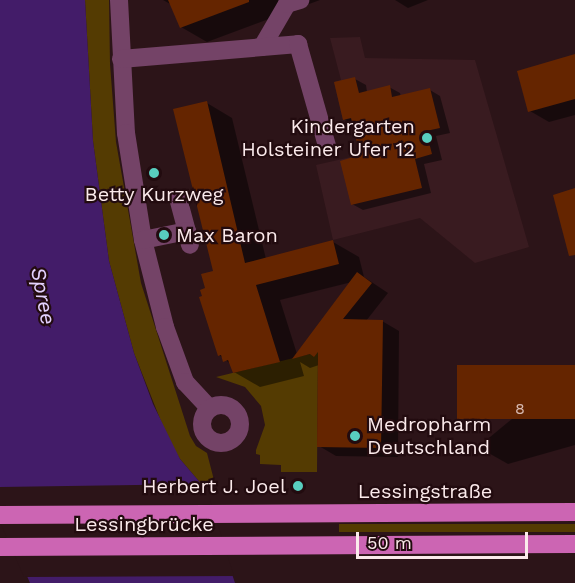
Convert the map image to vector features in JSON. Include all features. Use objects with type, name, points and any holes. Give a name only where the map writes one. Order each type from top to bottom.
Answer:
[{"type":"main road","name":"Lessingstraße","points":[[275,514],[575,512]]},
{"type":"main road","name":"Lessingbrücke","points":[[0,515],[275,514]]},
{"type":"main road","name":"Lessingbrücke","points":[[0,547],[575,544]]},
{"type":"street","points":[[119,0],[126,134],[144,240],[165,327],[185,382],[209,408]]},
{"type":"street","points":[[262,47],[287,4],[300,0]]},
{"type":"street","points":[[121,59],[298,44],[327,146]]},
{"type":"street","points":[[144,240],[189,238],[178,198]]},
{"type":"shaded area","points":[[85,0],[109,0],[110,64],[116,142],[141,283],[190,436],[196,446],[207,453],[215,484],[203,486],[180,459],[168,439],[134,353],[109,261],[93,141]]},
{"type":"shaded area","name":"Kindergarten Holsteiner Ufer 12","points":[[360,37],[365,58],[475,60],[529,247],[475,263],[420,218],[333,240],[316,165],[360,155],[351,119],[343,120],[334,82],[341,80],[330,38]]},
{"type":"shaded area","points":[[318,352],[317,472],[281,472],[281,465],[260,464],[260,455],[256,454],[256,450],[265,425],[261,406],[245,387],[216,377]]},
{"type":"shaded area","points":[[339,524],[575,524],[575,532],[339,532]]},
{"type":"water","name":"Spree","points":[[0,0],[85,0],[93,141],[109,261],[134,353],[153,404],[180,459],[203,486],[235,583],[30,583],[0,514]]},
{"type":"pier","points":[[205,484],[234,576],[24,577],[0,522],[0,487]]},
{"type":"building","points":[[168,0],[249,0],[249,2],[180,28]]},
{"type":"building","points":[[575,54],[575,99],[528,112],[517,71]]},
{"type":"building","points":[[355,77],[359,93],[390,85],[392,97],[430,88],[440,128],[426,131],[432,154],[415,159],[422,188],[351,205],[340,161],[360,155],[351,118],[343,120],[334,82]]},
{"type":"building","points":[[207,101],[245,263],[333,240],[339,264],[256,285],[280,362],[233,373],[228,360],[223,362],[221,355],[218,356],[199,297],[202,296],[200,290],[205,288],[201,274],[213,271],[173,109]]},
{"type":"building","points":[[575,188],[575,255],[569,256],[553,195]]},
{"type":"building","points":[[357,272],[372,283],[343,319],[383,320],[381,448],[317,447],[318,352],[314,357],[310,354],[292,359]]},
{"type":"building","points":[[457,365],[575,365],[575,419],[457,419]]},
{"type":"place","name":"Kindergarten Holsteiner Ufer 12","points":[[427,138]]},
{"type":"place","name":"Betty Kurzweg","points":[[154,173]]},
{"type":"place","name":"Max Baron","points":[[164,235]]},
{"type":"place","name":"Medropharm Deutschland","points":[[355,436]]},
{"type":"place","name":"Herbert J. Joel","points":[[298,486]]}]
